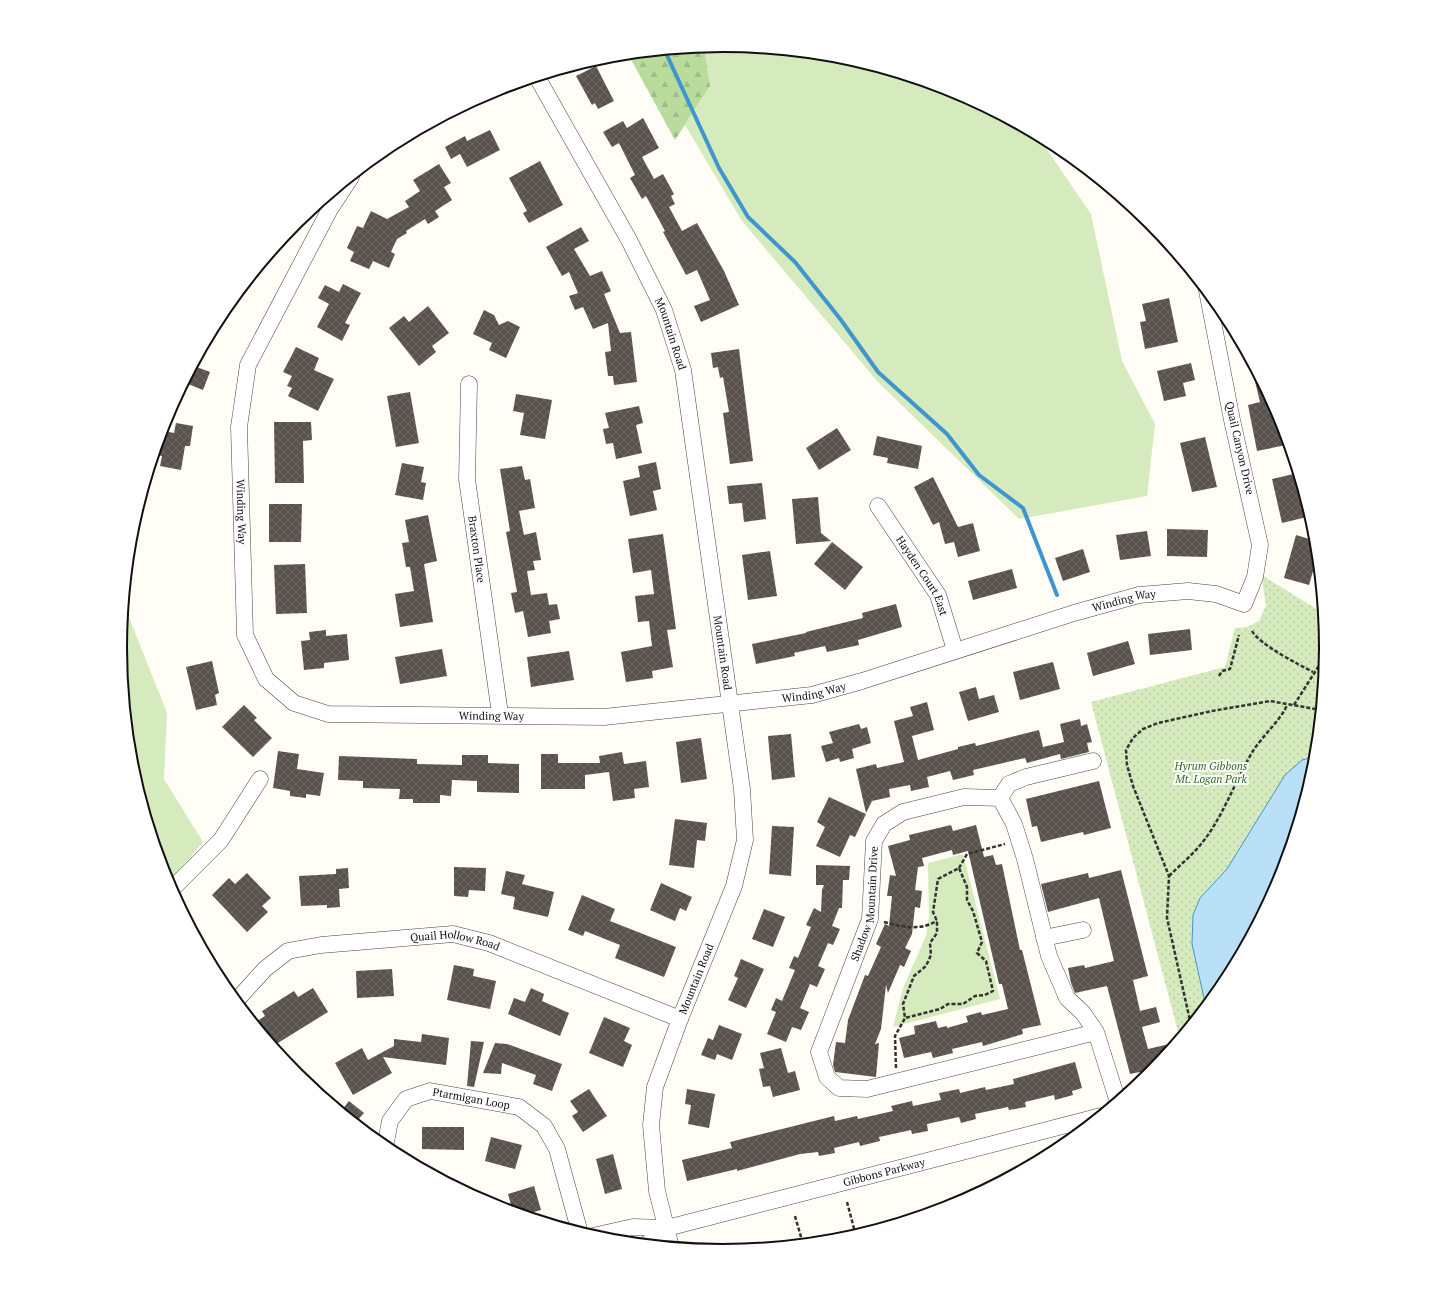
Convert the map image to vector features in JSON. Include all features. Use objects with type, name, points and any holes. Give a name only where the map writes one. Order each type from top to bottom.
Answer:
[{"type":"street","name":"Mountain Road","points":[[540,82],[629,240],[664,310],[683,370],[742,789],[745,840],[734,886],[680,1018],[655,1087],[651,1125],[657,1191],[671,1243]]},
{"type":"street","name":"Winding Way","points":[[343,189],[330,209],[248,364],[239,428],[245,635],[266,679],[294,703],[328,714],[500,714],[604,717],[812,694],[862,681],[955,650],[1139,595],[1188,591],[1216,594],[1244,604]]},
{"type":"street","name":"Quail Canyon Drive","points":[[1209,303],[1232,420],[1260,546],[1255,577],[1244,604]]},
{"type":"street","name":"Braxton Place","points":[[469,384],[467,479],[500,714]]},
{"type":"street","name":"Hayden Court East","points":[[878,506],[938,595],[955,650]]},
{"type":"street","points":[[1093,762],[1026,777],[1009,784],[1000,798],[1014,824],[1048,956],[1066,998],[1083,1013],[1096,1032],[1117,1097]]},
{"type":"street","points":[[176,886],[221,840],[260,779]]},
{"type":"street","name":"Shadow Mountain Drive","points":[[1000,798],[964,797],[903,812],[884,824],[874,841],[870,919],[819,1052],[827,1077],[839,1088],[866,1089],[1096,1032]]},
{"type":"street","points":[[1044,938],[1083,930]]},
{"type":"street","name":"Quail Hollow Road","points":[[240,997],[265,969],[288,951],[320,945],[453,934],[489,943],[680,1018]]},
{"type":"street","name":"Ptarmigan Loop","points":[[386,1140],[390,1121],[406,1099],[430,1091],[519,1107],[544,1126],[557,1149],[579,1227]]},
{"type":"street","name":"Gibbons Parkway","points":[[667,1228],[1091,1119]]},
{"type":"street","points":[[605,1233],[633,1227],[667,1228]]},
{"type":"street","points":[[651,1241],[667,1228]]},
{"type":"path","points":[[1252,631],[1255,636],[1313,672]]},
{"type":"path","points":[[1219,676],[1222,671],[1230,669],[1239,635]]},
{"type":"path","points":[[1294,704],[1320,663]]},
{"type":"path","points":[[1190,1020],[1167,918],[1169,876],[1133,786],[1127,765],[1126,750],[1133,738],[1143,729],[1158,722],[1270,701],[1317,709]]},
{"type":"path","points":[[1169,876],[1204,840],[1215,824],[1253,751],[1266,732],[1285,712],[1288,705]]},
{"type":"path","points":[[895,1082],[897,1057],[894,1036],[905,1018],[902,1004],[914,976],[926,966],[931,956],[930,943],[937,933],[937,921],[933,912],[938,879],[960,868],[967,854],[1019,841]]},
{"type":"path","points":[[905,1018],[940,1009],[948,1004],[963,1004],[975,996],[985,995],[993,991],[986,961],[977,953],[982,942],[973,911],[967,900],[967,887],[960,868]]},
{"type":"path","points":[[870,919],[912,929],[919,926],[927,926],[937,921]]},
{"type":"path","points":[[847,1202],[855,1231]]},
{"type":"path","points":[[795,1216],[802,1240]]},
{"type":"green space","points":[[705,52],[763,53],[840,63],[878,72],[952,97],[1022,132],[1045,147],[1091,214],[1122,361],[1155,424],[1147,496],[1019,519],[878,382],[742,221],[685,125],[710,86]]},
{"type":"green space","points":[[705,52],[710,86],[675,140],[631,59],[684,53]]},
{"type":"green space","name":"Hyrum Gibbons Mt. Logan Park","points":[[1263,576],[1319,611],[1319,688],[1309,765],[1300,803],[1275,877],[1240,947],[1197,1012],[1179,1034],[1091,702],[1225,667],[1235,628],[1247,627],[1259,621],[1266,605]]},
{"type":"green space","points":[[128,615],[167,713],[164,779],[203,842],[172,878],[147,803],[138,765],[128,688]]},
{"type":"green space","points":[[963,854],[1000,999],[893,1027],[903,988],[926,936],[929,916],[928,863]]},
{"type":"water","points":[[1310,758],[1300,803],[1275,877],[1240,947],[1205,1001],[1192,944],[1193,915],[1200,898],[1227,869],[1285,775],[1302,760]]},
{"type":"building","points":[[596,66],[614,101],[598,109],[595,103],[592,105],[576,76]]},
{"type":"building","points":[[643,118],[659,148],[642,157],[654,179],[663,174],[674,194],[671,196],[675,204],[669,207],[682,231],[697,223],[724,271],[739,305],[701,322],[694,306],[710,300],[697,270],[686,275],[646,196],[642,199],[630,178],[635,175],[619,143],[612,147],[603,132],[623,121],[627,128]]},
{"type":"building","points":[[490,130],[500,150],[467,167],[460,154],[451,159],[445,147],[465,136],[467,141]]},
{"type":"building","points":[[540,161],[563,205],[529,223],[523,213],[527,211],[509,178]]},
{"type":"building","points":[[439,164],[451,183],[444,187],[452,200],[435,211],[439,217],[428,224],[425,219],[406,231],[407,233],[397,239],[391,252],[395,254],[389,268],[373,261],[369,269],[350,261],[354,252],[347,248],[357,226],[363,228],[371,211],[387,219],[409,207],[405,201],[420,191],[413,180]]},
{"type":"building","points":[[581,227],[589,241],[574,249],[590,276],[602,271],[611,291],[604,294],[620,333],[631,332],[637,382],[614,385],[613,376],[608,376],[605,352],[611,351],[608,323],[593,329],[583,307],[575,310],[569,296],[578,293],[569,272],[562,276],[546,247]]},
{"type":"building","points":[[343,284],[361,293],[345,323],[350,325],[342,341],[317,327],[329,304],[318,298],[325,285],[339,292]]},
{"type":"building","points":[[1169,298],[1178,342],[1145,349],[1140,322],[1146,321],[1142,304]]},
{"type":"building","points":[[428,306],[449,333],[432,346],[436,352],[419,366],[389,328],[404,316],[409,322]]},
{"type":"building","points":[[484,310],[494,315],[499,325],[508,321],[520,327],[506,358],[489,350],[492,343],[473,334]]},
{"type":"building","points":[[296,347],[319,358],[314,370],[334,379],[318,411],[288,396],[292,388],[287,386],[292,376],[283,372]]},
{"type":"building","points":[[739,349],[753,461],[730,464],[723,413],[729,412],[723,377],[720,378],[718,367],[713,368],[711,353]]},
{"type":"building","points":[[1191,363],[1195,380],[1183,383],[1186,396],[1164,401],[1157,371]]},
{"type":"building","points":[[198,368],[210,372],[203,390],[189,385]]},
{"type":"building","points":[[1254,377],[1275,420],[1284,445],[1257,451],[1248,405],[1260,402]]},
{"type":"building","points":[[410,392],[419,443],[396,447],[387,396]]},
{"type":"building","points":[[516,394],[552,400],[545,439],[520,435],[524,413],[513,411]]},
{"type":"building","points":[[639,406],[643,423],[636,425],[642,453],[616,459],[613,443],[606,444],[603,429],[609,428],[605,413]]},
{"type":"building","points":[[274,422],[311,422],[312,440],[303,441],[304,483],[275,483]]},
{"type":"building","points":[[176,423],[193,426],[190,446],[185,446],[181,470],[160,466],[162,456],[160,456],[168,432],[174,433]]},
{"type":"building","points":[[837,428],[851,450],[819,470],[806,448]]},
{"type":"building","points":[[877,436],[922,446],[918,469],[887,463],[888,458],[873,455]]},
{"type":"building","points":[[1205,437],[1217,487],[1192,492],[1180,443]]},
{"type":"building","points":[[656,462],[661,489],[653,491],[657,510],[630,516],[623,481],[640,477],[638,466]]},
{"type":"building","points":[[402,463],[424,467],[421,482],[426,483],[423,500],[395,495]]},
{"type":"building","points":[[522,466],[525,480],[530,479],[535,508],[519,511],[524,535],[536,532],[541,560],[533,561],[535,570],[527,571],[531,595],[547,593],[549,605],[557,604],[560,619],[549,621],[551,633],[528,637],[523,611],[515,613],[511,593],[517,592],[506,532],[510,531],[500,469]]},
{"type":"building","points":[[1294,474],[1306,517],[1282,523],[1272,479]]},
{"type":"building","points":[[933,477],[958,527],[973,523],[980,551],[958,557],[954,542],[945,544],[939,522],[933,525],[914,487]]},
{"type":"building","points":[[762,483],[766,519],[744,522],[742,503],[729,504],[727,486]]},
{"type":"building","points":[[818,497],[821,533],[831,541],[796,544],[792,499]]},
{"type":"building","points":[[269,504],[302,504],[301,542],[269,542]]},
{"type":"building","points":[[428,515],[437,561],[424,564],[433,622],[400,627],[395,594],[414,591],[410,567],[406,567],[402,543],[409,542],[405,520]]},
{"type":"building","points":[[1167,529],[1208,530],[1207,557],[1167,556]]},
{"type":"building","points":[[1147,531],[1151,556],[1120,560],[1116,535]]},
{"type":"building","points":[[663,534],[676,629],[667,630],[673,667],[652,671],[653,678],[626,682],[621,652],[652,646],[649,621],[638,622],[635,596],[654,594],[651,570],[633,573],[628,539]]},
{"type":"building","points":[[1296,535],[1310,539],[1314,567],[1309,585],[1284,578]]},
{"type":"building","points":[[832,542],[863,567],[845,590],[814,564]]},
{"type":"building","points":[[1083,549],[1090,572],[1063,581],[1055,558]]},
{"type":"building","points":[[770,551],[777,596],[748,600],[742,555]]},
{"type":"building","points":[[305,564],[307,613],[276,614],[274,565]]},
{"type":"building","points":[[1012,569],[1017,588],[973,600],[968,581]]},
{"type":"building","points":[[896,604],[902,627],[858,640],[859,645],[827,652],[825,646],[794,653],[795,656],[756,664],[752,644],[806,633],[863,618],[862,613]]},
{"type":"building","points":[[1190,629],[1192,650],[1150,655],[1148,634]]},
{"type":"building","points":[[326,630],[326,636],[347,634],[349,660],[324,663],[324,668],[304,670],[301,641],[310,640],[309,632]]},
{"type":"building","points":[[1128,641],[1135,664],[1093,676],[1087,653]]},
{"type":"building","points":[[442,649],[447,676],[400,684],[395,657]]},
{"type":"building","points":[[569,651],[574,680],[531,687],[527,657]]},
{"type":"building","points":[[212,661],[219,693],[215,695],[217,705],[196,710],[186,667]]},
{"type":"building","points":[[1053,662],[1060,689],[1020,700],[1013,672]]},
{"type":"building","points":[[976,687],[979,699],[994,695],[999,712],[968,721],[959,692]]},
{"type":"building","points":[[927,702],[934,730],[912,736],[918,760],[958,749],[958,747],[975,743],[976,746],[1039,730],[1043,747],[1064,742],[1060,724],[1080,719],[1081,726],[1087,724],[1092,742],[1087,743],[1089,752],[1061,759],[1060,754],[1027,763],[1025,758],[973,770],[974,775],[953,780],[950,771],[927,777],[929,787],[911,791],[910,785],[889,789],[890,797],[872,801],[866,813],[856,769],[876,764],[877,768],[904,762],[894,721],[913,716],[910,707]]},
{"type":"building","points":[[244,705],[257,718],[254,720],[272,738],[253,757],[222,727]]},
{"type":"building","points":[[859,724],[861,729],[867,727],[871,743],[852,749],[854,758],[840,762],[839,758],[826,762],[821,746],[833,743],[829,732]]},
{"type":"building","points":[[791,734],[795,777],[772,780],[768,736]]},
{"type":"building","points":[[701,738],[707,779],[681,783],[676,742]]},
{"type":"building","points":[[278,751],[299,754],[297,769],[324,773],[320,796],[306,794],[306,798],[290,796],[290,791],[273,788]]},
{"type":"building","points":[[622,752],[624,764],[646,761],[649,787],[634,789],[635,798],[613,801],[609,772],[585,775],[585,789],[541,789],[541,754],[558,754],[558,763],[600,763],[599,756]]},
{"type":"building","points":[[462,755],[488,755],[488,763],[519,764],[519,793],[477,792],[477,781],[452,780],[451,796],[440,795],[440,803],[413,803],[413,799],[399,799],[400,789],[363,788],[363,781],[338,780],[339,756],[417,759],[417,764],[462,765]]},
{"type":"building","points":[[1099,781],[1111,828],[1084,835],[1083,832],[1041,842],[1037,826],[1032,827],[1026,799]]},
{"type":"building","points":[[829,797],[866,814],[855,837],[850,835],[840,857],[816,846],[825,827],[817,822]]},
{"type":"building","points":[[675,819],[707,823],[705,841],[697,840],[694,868],[669,865]]},
{"type":"building","points":[[951,825],[953,831],[976,825],[984,857],[993,855],[996,865],[1002,864],[1020,950],[1022,950],[1041,1025],[1022,1029],[1023,1034],[983,1046],[982,1042],[952,1049],[953,1053],[933,1058],[931,1052],[904,1058],[899,1038],[915,1034],[914,1026],[936,1021],[938,1028],[947,1026],[947,1028],[968,1022],[966,1016],[981,1012],[982,1015],[1008,1009],[1002,984],[999,984],[968,851],[953,855],[952,850],[922,858],[924,866],[918,867],[915,890],[922,891],[920,908],[915,907],[912,934],[905,948],[911,951],[904,967],[900,965],[888,993],[886,985],[881,1029],[875,1044],[879,1043],[876,1077],[835,1072],[833,1065],[836,1042],[845,1043],[848,1020],[865,975],[868,976],[881,947],[876,944],[885,924],[889,926],[892,896],[887,896],[890,875],[896,876],[888,846],[910,840],[909,835]]},
{"type":"building","points":[[772,826],[794,827],[791,876],[769,874]]},
{"type":"building","points":[[816,865],[850,866],[849,880],[843,880],[842,908],[839,908],[832,926],[840,929],[833,945],[828,943],[818,966],[825,969],[817,987],[810,984],[800,1008],[809,1012],[801,1030],[792,1027],[786,1042],[767,1034],[776,1012],[771,1010],[776,998],[782,1001],[795,970],[789,968],[794,956],[798,958],[811,927],[806,925],[814,908],[821,912],[822,890],[824,885],[816,885]]},
{"type":"building","points":[[454,867],[486,868],[485,891],[469,890],[468,897],[454,896]]},
{"type":"building","points":[[348,868],[349,888],[339,889],[340,907],[327,908],[327,905],[301,906],[299,876],[336,874],[336,869]]},
{"type":"building","points":[[1121,870],[1148,976],[1133,980],[1140,1011],[1156,1007],[1160,1022],[1142,1027],[1148,1049],[1170,1044],[1141,1074],[1140,1072],[1130,1074],[1107,986],[1075,993],[1071,983],[1068,968],[1084,965],[1085,968],[1114,961],[1099,898],[1048,912],[1041,884],[1088,873],[1089,878]]},
{"type":"building","points":[[506,871],[525,875],[522,884],[554,892],[548,917],[513,909],[515,897],[501,894]]},
{"type":"building","points":[[247,873],[271,898],[262,906],[268,912],[247,932],[212,895],[229,878],[235,884]]},
{"type":"building","points":[[661,883],[692,897],[686,911],[680,908],[675,921],[650,910]]},
{"type":"building","points":[[582,895],[615,909],[610,921],[676,947],[664,977],[615,958],[620,945],[585,931],[583,936],[568,930]]},
{"type":"building","points":[[764,909],[785,917],[773,947],[752,939]]},
{"type":"building","points":[[741,959],[764,969],[746,1008],[728,1000],[738,978],[734,976]]},
{"type":"building","points":[[454,965],[474,969],[473,976],[496,981],[490,1009],[447,1000]]},
{"type":"building","points":[[392,969],[394,996],[357,998],[356,971]]},
{"type":"building","points":[[313,988],[328,1012],[277,1044],[257,1021],[265,1016],[262,1011],[294,991],[298,997]]},
{"type":"building","points":[[531,988],[544,994],[542,1001],[569,1013],[560,1036],[508,1014],[514,998],[525,1002]]},
{"type":"building","points":[[604,1017],[630,1028],[624,1041],[632,1045],[623,1067],[589,1053]]},
{"type":"building","points":[[719,1025],[742,1034],[732,1060],[717,1054],[715,1060],[701,1055],[708,1038],[713,1040]]},
{"type":"building","points":[[422,1034],[449,1038],[446,1065],[383,1057],[392,1073],[353,1095],[335,1063],[362,1048],[368,1060],[394,1046],[394,1039],[421,1042]]},
{"type":"building","points":[[471,1041],[484,1042],[474,1087],[467,1086]]},
{"type":"building","points":[[495,1043],[507,1044],[562,1064],[552,1091],[533,1084],[536,1075],[502,1063],[501,1074],[483,1073]]},
{"type":"building","points":[[781,1048],[788,1073],[795,1071],[800,1090],[773,1097],[770,1086],[763,1087],[759,1069],[764,1068],[760,1053]]},
{"type":"building","points":[[1075,1062],[1082,1088],[1072,1091],[1073,1095],[1055,1100],[1054,1095],[1025,1102],[1026,1107],[1009,1110],[1008,1107],[975,1114],[976,1119],[961,1123],[959,1117],[927,1124],[928,1131],[912,1134],[911,1130],[879,1137],[880,1141],[860,1146],[859,1142],[834,1148],[835,1153],[819,1156],[818,1152],[800,1154],[737,1171],[737,1169],[687,1181],[682,1160],[732,1148],[730,1142],[834,1116],[835,1121],[857,1116],[858,1119],[893,1111],[891,1106],[912,1101],[913,1106],[941,1100],[939,1093],[959,1089],[960,1093],[985,1087],[986,1090],[1014,1084],[1013,1079]]},
{"type":"building","points":[[589,1089],[607,1116],[583,1132],[572,1116],[578,1112],[570,1101]]},
{"type":"building","points":[[687,1089],[715,1094],[709,1128],[688,1124],[691,1105],[685,1104]]},
{"type":"building","points":[[349,1101],[364,1113],[358,1120],[343,1108]]},
{"type":"building","points":[[422,1127],[464,1127],[464,1150],[422,1149]]},
{"type":"building","points":[[491,1137],[522,1145],[515,1169],[485,1161]]},
{"type":"building","points":[[613,1154],[622,1189],[605,1194],[596,1159]]},
{"type":"building","points":[[534,1186],[541,1210],[531,1213],[511,1206],[508,1194]]},
{"type":"waterway","points":[[667,55],[719,168],[748,217],[795,262],[841,320],[878,372],[947,434],[979,475],[1023,508],[1057,595]]}]
